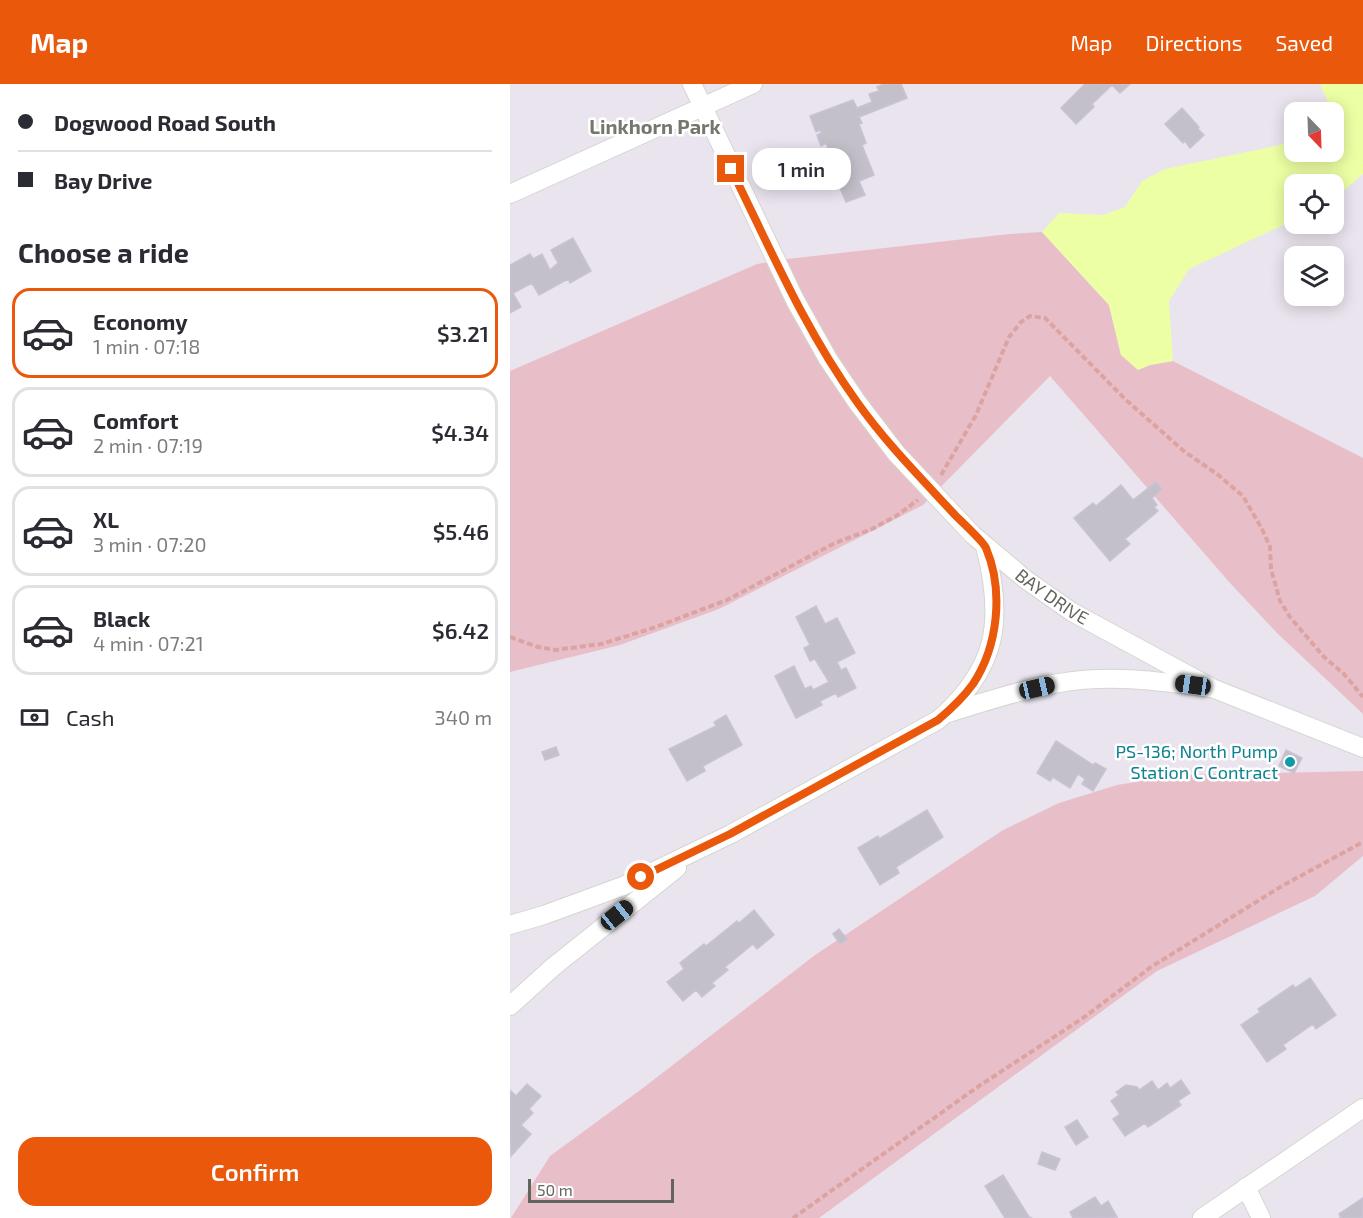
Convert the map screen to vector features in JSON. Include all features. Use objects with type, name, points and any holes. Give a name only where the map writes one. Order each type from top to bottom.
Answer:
[{"type":"street","name":"BAY DRIVE","points":[[692,84],[795,300],[828,359],[896,453],[986,546],[1025,579],[1072,612],[1212,688],[1363,748]]},
{"type":"street","points":[[510,194],[753,84]]},
{"type":"street","points":[[510,925],[623,886],[741,828],[946,714],[973,684],[992,638],[996,598],[986,546]]},
{"type":"street","points":[[946,714],[1015,693],[1060,683],[1107,678],[1155,680],[1212,688]]},
{"type":"street","points":[[510,1006],[553,967],[633,902],[712,842]]},
{"type":"street","points":[[1202,1218],[1363,1108]]},
{"type":"street","points":[[1246,1187],[1261,1218]]},
{"type":"path","points":[[793,1218],[979,1086],[1083,1018],[1160,962],[1282,886],[1363,842]]},
{"type":"shaded area","points":[[1320,84],[1363,84],[1363,174],[1344,190],[1344,174],[1284,174],[1284,225],[1189,269],[1169,301],[1173,361],[1150,365],[1138,370],[1121,355],[1109,305],[1042,232],[1059,213],[1103,215],[1125,207],[1142,181],[1165,169],[1280,145],[1284,142],[1284,162],[1344,162],[1344,102],[1328,102]]},
{"type":"shaded area","points":[[1042,232],[1109,305],[1121,355],[1150,365],[1173,361],[1363,458],[1363,714],[1277,633],[1230,583],[1050,376],[923,505],[719,609],[620,645],[510,672],[510,371],[757,264]]},
{"type":"shaded area","points":[[1363,771],[1363,856],[1315,896],[1157,971],[819,1218],[511,1218],[550,1156],[643,1088],[815,955],[1003,830],[1059,803],[1117,785],[1179,775]]},
{"type":"building","points":[[884,84],[901,84],[907,98],[859,117],[862,123],[859,124],[866,143],[862,145],[874,175],[859,181],[865,195],[846,202],[828,158],[831,156],[826,143],[821,146],[817,135],[821,133],[820,130],[816,132],[810,116],[853,100],[857,108],[872,102],[869,94],[879,91],[877,87]]},
{"type":"building","points":[[1085,84],[1130,84],[1120,93],[1112,85],[1092,104],[1094,107],[1076,124],[1061,108]]},
{"type":"building","points":[[1182,108],[1204,135],[1190,148],[1165,124]]},
{"type":"building","points":[[573,238],[591,271],[570,283],[568,279],[539,295],[532,283],[513,293],[521,307],[510,313],[510,265],[530,254],[533,259],[542,254],[550,270],[558,263],[551,250]]},
{"type":"building","points":[[1156,482],[1162,489],[1152,498],[1157,505],[1154,507],[1158,511],[1125,539],[1130,544],[1110,561],[1074,518],[1093,503],[1096,506],[1121,485],[1133,500]]},
{"type":"building","points":[[816,606],[825,624],[837,618],[855,653],[837,662],[841,670],[846,668],[856,688],[838,697],[836,693],[820,701],[822,705],[796,718],[775,676],[794,666],[805,689],[811,686],[813,690],[829,682],[815,659],[810,661],[804,648],[810,645],[796,617]]},
{"type":"building","points":[[726,715],[742,745],[703,766],[705,771],[687,781],[669,749],[716,726],[714,722]]},
{"type":"building","points":[[1056,741],[1093,765],[1095,763],[1106,769],[1093,791],[1082,784],[1085,779],[1078,774],[1070,788],[1053,777],[1050,781],[1037,773]]},
{"type":"building","points":[[556,747],[559,755],[545,760],[542,752]]},
{"type":"building","name":"PS-136; North Pump Station C Contract","points":[[1286,750],[1302,758],[1294,773],[1279,766]]},
{"type":"building","points":[[927,810],[943,837],[896,867],[899,873],[880,885],[858,848],[878,836],[879,839]]},
{"type":"building","points":[[754,910],[774,935],[757,949],[753,944],[725,967],[728,970],[712,983],[715,986],[702,997],[696,990],[683,1001],[667,982],[684,969],[680,963],[737,921],[739,923]]},
{"type":"building","points":[[839,929],[847,939],[840,944],[833,934]]},
{"type":"building","points":[[1310,978],[1336,1015],[1316,1029],[1313,1024],[1283,1045],[1286,1049],[1267,1062],[1241,1025],[1260,1012],[1258,1009],[1293,985],[1295,988]]},
{"type":"building","points":[[1181,1080],[1190,1093],[1178,1101],[1181,1105],[1148,1127],[1145,1123],[1125,1136],[1113,1119],[1120,1114],[1111,1101],[1119,1095],[1116,1092],[1126,1085],[1137,1087],[1139,1090],[1152,1081],[1158,1090],[1167,1083],[1170,1088]]},
{"type":"building","points":[[527,1084],[541,1096],[529,1109],[533,1113],[521,1125],[531,1134],[511,1156],[510,1093],[511,1091],[516,1096]]},
{"type":"building","points":[[1077,1120],[1088,1137],[1076,1145],[1065,1127]]},
{"type":"building","points":[[1042,1152],[1060,1159],[1055,1170],[1038,1164]]},
{"type":"building","points":[[1003,1175],[1029,1217],[1032,1218],[1005,1218],[985,1186]]},
{"type":"building","points":[[1095,1197],[1101,1206],[1108,1201],[1117,1217],[1073,1218],[1070,1212]]},
{"type":"building","points":[[1363,1198],[1363,1218],[1339,1218],[1341,1217],[1339,1214]]},
{"type":"place","name":"PS-136; North Pump Station C Contract","points":[[1290,762]]},
{"type":"district","name":"Linkhorn Park","points":[[655,127]]},
{"type":"route","points":[[641,877],[730,834],[938,720],[957,704],[973,684],[984,662],[996,618],[996,598],[986,546],[896,453],[857,402],[828,359],[795,300],[731,169]]}]
